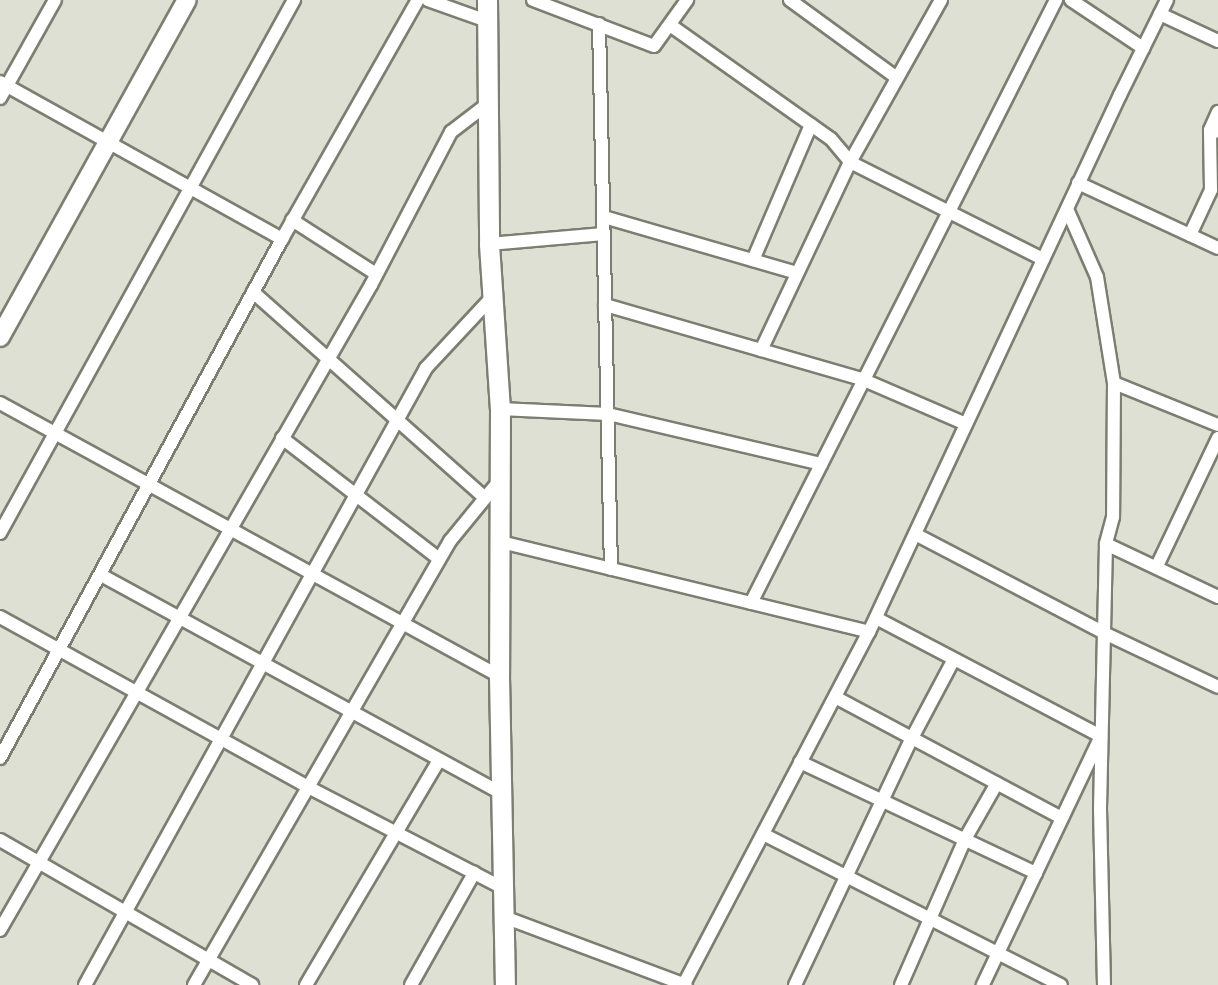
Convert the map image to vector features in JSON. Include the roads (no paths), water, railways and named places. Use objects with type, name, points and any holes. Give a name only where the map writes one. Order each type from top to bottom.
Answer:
[{"type":"main road","points":[[487,0],[489,244],[495,295],[500,409],[499,676],[505,985]]},
{"type":"street","points":[[0,98],[3,84],[55,0]]},
{"type":"street","points":[[0,337],[187,0]]},
{"type":"street","points":[[0,533],[294,0]]},
{"type":"street","points":[[0,758],[292,220],[418,0]]},
{"type":"street","points":[[428,0],[486,21]]},
{"type":"street","points":[[534,0],[654,46],[687,0]]},
{"type":"street","points":[[790,0],[897,78]]},
{"type":"street","points":[[761,350],[850,162],[940,0]]},
{"type":"street","points":[[751,603],[1056,0]]},
{"type":"street","points":[[1071,0],[1143,48]]},
{"type":"street","points":[[504,917],[659,981],[685,985],[876,618],[1078,183],[1167,0]]},
{"type":"street","points":[[1160,14],[1218,41]]},
{"type":"street","points":[[600,24],[611,569]]},
{"type":"street","points":[[670,25],[831,139],[850,162],[1043,259]]},
{"type":"street","points":[[3,84],[282,239]]},
{"type":"street","points":[[0,930],[328,359],[451,132],[486,105]]},
{"type":"street","points":[[1190,235],[1211,190],[1214,132],[1218,112]]},
{"type":"street","points":[[753,260],[811,125]]},
{"type":"street","points":[[1078,183],[1218,248]]},
{"type":"street","points":[[1067,209],[1097,277],[1114,383],[1112,517],[1106,544],[1101,736],[1104,985]]},
{"type":"street","points":[[604,217],[797,273]]},
{"type":"street","points":[[292,220],[376,274]]},
{"type":"street","points":[[489,244],[604,234]]},
{"type":"street","points":[[253,292],[485,498]]},
{"type":"street","points":[[85,985],[426,368],[495,295]]},
{"type":"street","points":[[605,305],[863,380],[966,424]]},
{"type":"street","points":[[1114,383],[1218,425]]},
{"type":"street","points":[[0,403],[499,676]]},
{"type":"street","points":[[500,409],[608,414],[821,464]]},
{"type":"street","points":[[282,438],[439,559]]},
{"type":"street","points":[[1157,566],[1218,438]]},
{"type":"street","points":[[194,985],[439,559],[500,480]]},
{"type":"street","points":[[915,534],[1104,633],[1218,687]]},
{"type":"street","points":[[501,542],[869,632]]},
{"type":"street","points":[[1106,544],[1218,597]]},
{"type":"street","points":[[101,575],[178,620],[263,662],[350,713],[502,794]]},
{"type":"street","points":[[0,617],[308,787],[503,888]]},
{"type":"street","points":[[876,618],[1101,736]]},
{"type":"street","points":[[795,985],[912,738],[954,659]]},
{"type":"street","points":[[835,696],[1062,817]]},
{"type":"street","points":[[983,985],[1101,736]]},
{"type":"street","points":[[306,985],[394,832],[439,760]]},
{"type":"street","points":[[800,762],[1036,873]]},
{"type":"street","points":[[901,985],[965,839],[997,782]]},
{"type":"street","points":[[762,834],[1060,985]]},
{"type":"street","points":[[0,840],[252,985]]},
{"type":"street","points":[[411,985],[474,873]]}]
